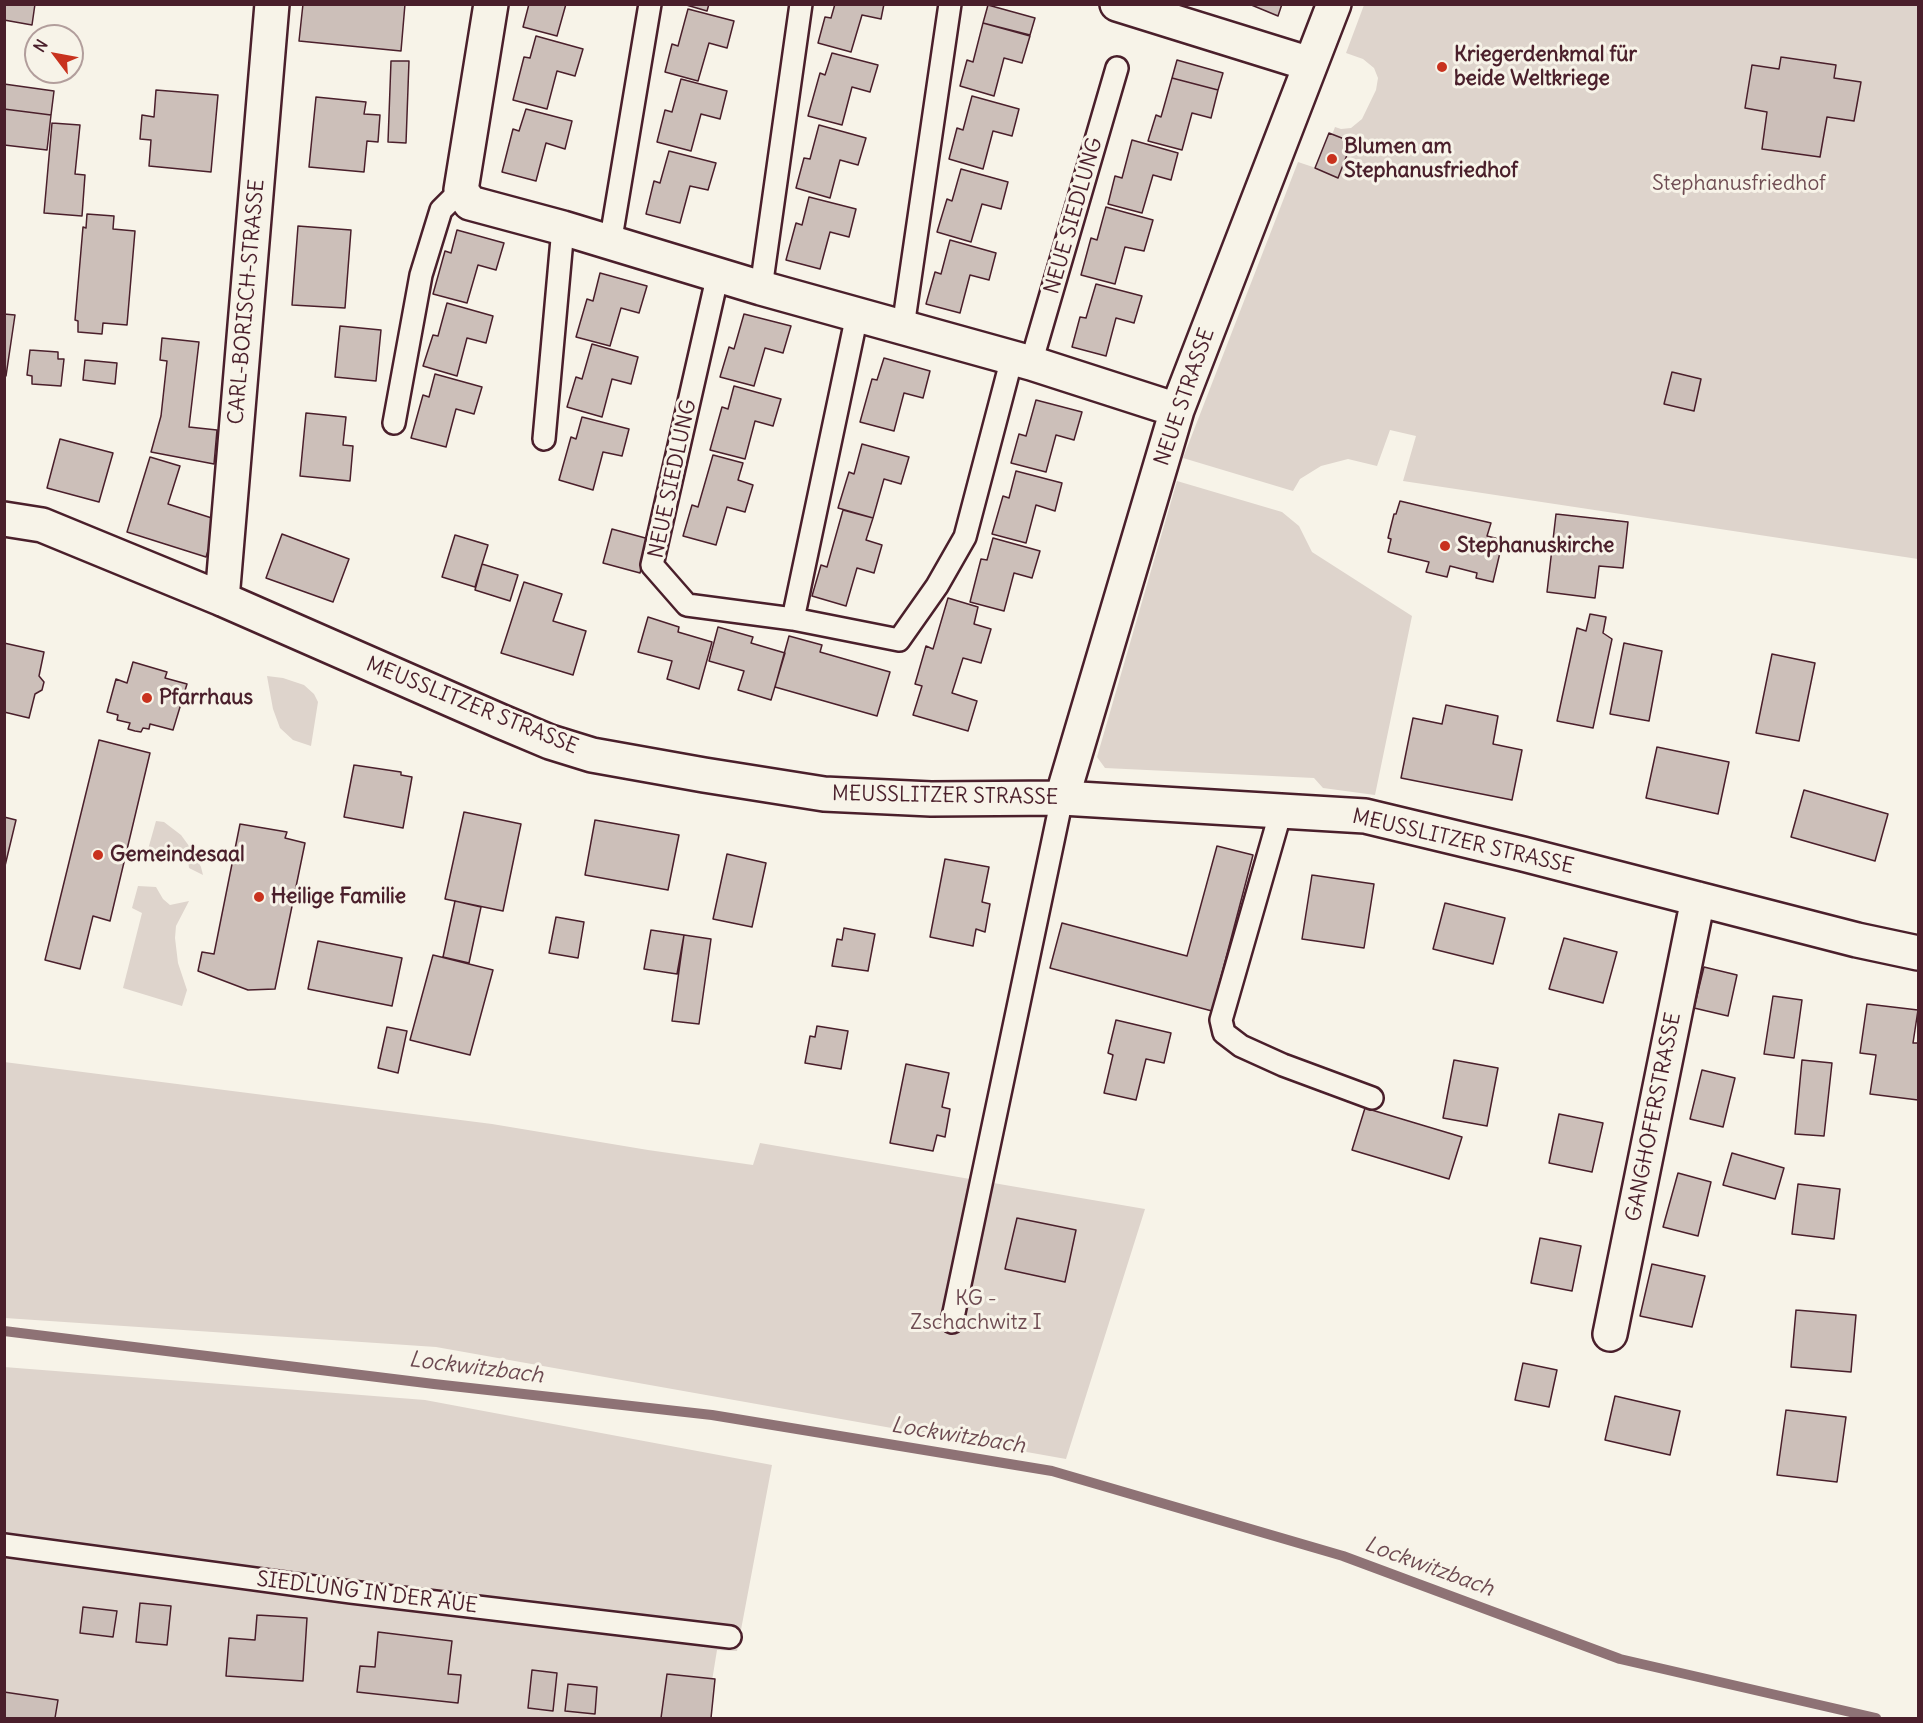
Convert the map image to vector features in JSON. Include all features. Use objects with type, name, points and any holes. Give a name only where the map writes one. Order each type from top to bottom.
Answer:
[{"type":"street","name":"CARL-BORISCH-STRASSE","points":[[222,599],[272,4]]},
{"type":"street","points":[[491,4],[461,190],[470,203],[1022,361],[1178,410]]},
{"type":"street","points":[[1117,4],[1310,64]]},
{"type":"street","name":"NEUE STRASSE","points":[[1062,798],[1178,410],[1334,4]]},
{"type":"street","name":"MEUSSLITZER STRASSE","points":[[4,519],[42,525],[222,599],[550,742],[592,755],[824,794],[931,799],[1062,798],[1376,818],[1857,940],[1918,953]]},
{"type":"street","name":"GANGHOFERSTRASSE","points":[[1610,1335],[1698,899]]},
{"type":"lane","points":[[610,244],[650,4]]},
{"type":"lane","points":[[761,288],[801,4]]},
{"type":"lane","points":[[903,327],[950,4]]},
{"type":"lane","name":"NEUE SIEDLUNG","points":[[718,274],[652,564],[687,604],[793,619],[899,640],[937,586],[965,537],[1117,68]]},
{"type":"lane","points":[[394,423],[421,275],[441,210],[461,190]]},
{"type":"lane","points":[[544,439],[563,228]]},
{"type":"lane","points":[[793,619],[857,315]]},
{"type":"lane","points":[[952,1322],[1062,798]]},
{"type":"lane","points":[[1281,811],[1221,1020],[1224,1033],[1241,1046],[1283,1065],[1372,1098]]},
{"type":"lane","name":"SIEDLUNG IN DER AUE","points":[[4,1545],[351,1592],[730,1637]]},
{"type":"green space","name":"Stephanusfriedhof","points":[[1364,5],[1918,5],[1918,559],[1403,481],[1416,436],[1390,430],[1377,466],[1348,459],[1321,466],[1300,479],[1293,491],[1183,458],[1298,162],[1319,169],[1335,127],[1351,128],[1362,119],[1376,90],[1378,78],[1374,68],[1363,59],[1346,53]]},
{"type":"green space","points":[[1177,481],[1282,512],[1299,526],[1312,552],[1412,616],[1375,795],[1323,788],[1314,778],[1105,768],[1097,757]]},
{"type":"green space","points":[[267,676],[283,678],[304,685],[314,694],[318,702],[311,746],[293,740],[280,728],[273,709]]},
{"type":"green space","points":[[156,821],[164,822],[181,835],[192,850],[203,875],[189,868],[188,860],[183,854],[174,850],[160,855],[147,853]]},
{"type":"green space","points":[[138,886],[156,887],[163,899],[170,905],[189,901],[176,926],[175,938],[178,963],[187,990],[182,1006],[123,988],[142,913],[132,908]]},
{"type":"green space","name":"KG - Zschachwitz I","points":[[4,1062],[492,1124],[753,1165],[760,1143],[1145,1209],[1066,1459],[436,1347],[5,1318]]},
{"type":"green space","points":[[4,1367],[425,1400],[772,1465],[737,1651],[717,1650],[706,1718],[5,1718]]},
{"type":"building","points":[[4,4],[35,4],[32,24],[4,20]]},
{"type":"building","points":[[303,4],[405,4],[401,51],[299,41]]},
{"type":"building","points":[[529,4],[566,4],[557,36],[523,27]]},
{"type":"building","points":[[683,4],[709,4],[707,11]]},
{"type":"building","points":[[835,4],[884,4],[881,19],[862,15],[851,52],[818,43],[825,17],[831,18]]},
{"type":"building","points":[[1249,4],[1282,4],[1278,16]]},
{"type":"building","points":[[988,5],[1035,18],[1030,35],[983,23]]},
{"type":"building","points":[[688,9],[734,21],[727,48],[709,43],[698,81],[665,72],[672,44],[678,46]]},
{"type":"building","points":[[983,23],[1030,36],[1022,63],[1004,58],[994,96],[960,86],[967,60],[973,62]]},
{"type":"building","points":[[536,36],[583,49],[575,76],[557,71],[547,109],[513,100],[524,57],[530,58]]},
{"type":"building","points":[[832,53],[878,65],[870,92],[852,87],[842,125],[808,116],[820,73],[825,75]]},
{"type":"building","points":[[1781,57],[1836,65],[1834,78],[1861,82],[1854,121],[1827,117],[1820,157],[1762,149],[1767,112],[1745,108],[1752,65],[1779,69]]},
{"type":"building","points":[[1177,60],[1223,73],[1218,90],[1172,78]]},
{"type":"building","points":[[391,61],[409,61],[406,143],[388,142]]},
{"type":"building","points":[[1172,78],[1218,90],[1211,118],[1192,113],[1182,150],[1148,141],[1156,115],[1161,117]]},
{"type":"building","points":[[681,79],[727,91],[720,119],[701,114],[691,151],[657,142],[665,110],[672,112]]},
{"type":"building","points":[[4,84],[54,91],[51,115],[4,109]]},
{"type":"building","points":[[156,90],[218,95],[211,172],[149,166],[151,140],[140,139],[142,115],[154,117]]},
{"type":"building","points":[[972,96],[1019,109],[1012,136],[993,131],[983,169],[949,159],[957,128],[963,130]]},
{"type":"building","points":[[316,97],[366,102],[364,114],[380,115],[378,142],[367,141],[364,172],[309,167]]},
{"type":"building","points":[[4,109],[51,115],[47,150],[4,145]]},
{"type":"building","points":[[526,109],[572,121],[565,149],[546,143],[536,181],[502,172],[513,129],[519,131]]},
{"type":"building","points":[[52,123],[80,125],[75,174],[85,175],[82,216],[44,213]]},
{"type":"building","points":[[819,125],[866,138],[858,165],[840,160],[830,198],[796,188],[804,158],[810,159]]},
{"type":"building","name":"Blumen am Stephanusfriedhof","points":[[1329,133],[1352,142],[1338,178],[1315,168]]},
{"type":"building","points":[[1132,140],[1178,153],[1171,180],[1153,175],[1142,213],[1108,204],[1115,176],[1122,178]]},
{"type":"building","points":[[669,151],[716,163],[708,190],[690,186],[680,223],[646,214],[654,181],[660,183]]},
{"type":"building","points":[[961,169],[1008,182],[1001,209],[982,204],[971,242],[937,232],[947,199],[952,201]]},
{"type":"building","points":[[809,197],[856,209],[849,237],[830,232],[820,269],[786,260],[796,223],[802,225]]},
{"type":"building","points":[[1106,207],[1153,220],[1144,251],[1125,247],[1115,284],[1081,275],[1091,238],[1097,240]]},
{"type":"building","points":[[87,214],[114,216],[113,229],[135,231],[127,325],[103,323],[102,334],[78,332],[78,321],[75,320],[83,227],[86,228]]},
{"type":"building","points":[[298,226],[351,230],[345,308],[292,305]]},
{"type":"building","points":[[457,230],[504,243],[496,270],[478,265],[467,303],[433,294],[445,251],[451,253]]},
{"type":"building","points":[[950,240],[996,253],[989,280],[970,275],[960,313],[926,304],[935,272],[941,274]]},
{"type":"building","points":[[600,273],[647,286],[639,313],[621,308],[610,346],[576,337],[587,299],[593,301]]},
{"type":"building","points":[[1096,284],[1142,296],[1134,323],[1116,318],[1106,356],[1072,347],[1080,317],[1086,318]]},
{"type":"building","points":[[447,303],[493,316],[486,343],[467,338],[457,376],[423,366],[433,335],[438,336]]},
{"type":"building","points":[[4,314],[15,315],[6,376],[4,376]]},
{"type":"building","points":[[744,314],[791,326],[783,353],[765,348],[754,386],[720,377],[729,347],[734,349]]},
{"type":"building","points":[[340,326],[381,330],[376,381],[335,377]]},
{"type":"building","points":[[162,338],[199,342],[189,427],[217,430],[214,464],[151,452],[161,416],[167,361],[160,360]]},
{"type":"building","points":[[592,344],[638,357],[631,384],[612,379],[602,417],[567,407],[576,377],[582,379]]},
{"type":"building","points":[[30,350],[58,352],[58,359],[64,359],[61,386],[32,384],[32,376],[27,375]]},
{"type":"building","points":[[884,358],[930,371],[923,398],[904,393],[894,431],[860,422],[872,379],[877,380]]},
{"type":"building","points":[[85,360],[117,363],[115,384],[83,380]]},
{"type":"building","points":[[1672,372],[1701,379],[1694,411],[1664,404]]},
{"type":"building","points":[[435,374],[482,387],[474,414],[456,409],[446,447],[411,438],[423,395],[429,397]]},
{"type":"building","points":[[734,386],[781,399],[773,426],[755,421],[745,459],[710,450],[722,407],[728,409]]},
{"type":"building","points":[[1036,400],[1082,412],[1074,440],[1056,435],[1046,472],[1011,463],[1019,434],[1026,436]]},
{"type":"building","points":[[306,413],[346,417],[343,445],[353,446],[350,481],[300,476]]},
{"type":"building","points":[[582,417],[629,429],[622,456],[603,452],[593,490],[559,480],[571,437],[576,439]]},
{"type":"building","points":[[60,439],[113,453],[99,502],[47,488]]},
{"type":"building","points":[[862,444],[909,457],[901,484],[884,479],[873,518],[838,508],[849,472],[854,474]]},
{"type":"building","points":[[713,455],[743,463],[738,480],[753,485],[745,512],[727,507],[716,545],[683,536],[692,505],[698,507]]},
{"type":"building","points":[[150,457],[180,466],[168,504],[218,520],[206,557],[127,532]]},
{"type":"building","points":[[1016,471],[1062,483],[1055,511],[1036,505],[1026,543],[992,534],[1003,496],[1009,498]]},
{"type":"building","name":"Stephanuskirche","points":[[1400,501],[1491,523],[1487,536],[1503,540],[1493,582],[1476,578],[1477,573],[1450,566],[1447,577],[1426,572],[1429,562],[1388,552],[1391,539],[1388,538]]},
{"type":"building","points":[[843,510],[873,518],[866,540],[882,545],[874,573],[857,568],[846,606],[812,596],[821,565],[827,567]]},
{"type":"building","points":[[1556,514],[1628,522],[1623,568],[1599,566],[1595,598],[1547,592]]},
{"type":"building","points":[[612,529],[649,539],[640,573],[603,563]]},
{"type":"building","points":[[282,534],[349,559],[333,602],[266,578]]},
{"type":"building","points":[[455,535],[488,545],[475,587],[442,577]]},
{"type":"building","points":[[993,538],[1040,551],[1032,578],[1014,573],[1004,611],[970,602],[981,559],[987,560]]},
{"type":"building","points":[[482,564],[518,575],[510,601],[475,590]]},
{"type":"building","points":[[524,582],[562,594],[553,621],[586,631],[573,675],[501,653]]},
{"type":"building","points":[[948,598],[978,607],[974,624],[991,629],[981,663],[963,658],[952,693],[977,701],[968,731],[913,715],[922,686],[915,684],[926,646],[933,649]]},
{"type":"building","points":[[1590,614],[1606,617],[1603,633],[1612,639],[1593,728],[1557,721],[1577,628],[1586,631]]},
{"type":"building","points":[[648,617],[679,627],[678,632],[712,642],[699,689],[667,679],[672,661],[638,652]]},
{"type":"building","points":[[718,627],[753,637],[751,643],[785,653],[771,700],[738,690],[744,671],[709,661]]},
{"type":"building","points":[[789,636],[822,645],[820,652],[890,672],[877,716],[775,687]]},
{"type":"building","points":[[4,643],[44,652],[39,676],[44,682],[42,690],[35,694],[29,718],[4,712]]},
{"type":"building","points":[[1624,643],[1662,651],[1649,721],[1610,714]]},
{"type":"building","points":[[1772,654],[1815,663],[1799,741],[1756,733]]},
{"type":"building","name":"Pfarrhaus","points":[[133,662],[167,672],[165,678],[187,684],[173,730],[150,724],[149,729],[143,728],[141,732],[135,731],[128,729],[130,723],[117,720],[118,715],[107,712],[116,679],[127,683]]},
{"type":"building","points":[[1446,705],[1498,716],[1493,744],[1522,750],[1512,800],[1401,778],[1413,718],[1442,724]]},
{"type":"building","name":"Gemeindesaal","points":[[99,740],[150,753],[110,921],[93,916],[80,969],[45,960]]},
{"type":"building","points":[[1657,747],[1729,762],[1718,814],[1646,798]]},
{"type":"building","points":[[354,765],[401,772],[401,775],[412,777],[403,828],[344,817]]},
{"type":"building","points":[[1804,790],[1888,814],[1875,861],[1791,837]]},
{"type":"building","points":[[464,812],[521,824],[503,911],[445,899]]},
{"type":"building","points":[[4,817],[16,820],[4,870]]},
{"type":"building","points":[[595,820],[679,835],[668,890],[585,875]]},
{"type":"building","name":"Heilige Familie","points":[[240,824],[287,832],[285,838],[305,843],[275,989],[248,990],[198,971],[202,952],[214,954]]},
{"type":"building","points":[[1217,846],[1253,855],[1212,1011],[1050,968],[1062,923],[1187,956]]},
{"type":"building","points":[[727,854],[766,863],[752,927],[713,919]]},
{"type":"building","points":[[945,859],[989,867],[982,902],[990,904],[985,932],[976,929],[973,946],[930,937]]},
{"type":"building","points":[[1312,875],[1374,884],[1364,948],[1302,939]]},
{"type":"building","points":[[455,901],[481,907],[469,963],[443,957]]},
{"type":"building","points":[[1445,903],[1505,918],[1493,964],[1433,949]]},
{"type":"building","points":[[556,917],[584,922],[578,958],[549,953]]},
{"type":"building","points":[[844,928],[875,934],[868,971],[832,966],[837,939],[842,940]]},
{"type":"building","points":[[651,930],[684,935],[677,974],[644,969]]},
{"type":"building","points":[[684,935],[711,939],[699,1024],[672,1021]]},
{"type":"building","points":[[1564,938],[1617,952],[1603,1003],[1549,989]]},
{"type":"building","points":[[318,941],[402,958],[392,1006],[308,989]]},
{"type":"building","points":[[433,955],[493,970],[470,1055],[410,1040]]},
{"type":"building","points":[[1704,967],[1737,975],[1728,1016],[1694,1008]]},
{"type":"building","points":[[1773,996],[1802,1000],[1794,1058],[1764,1054]]},
{"type":"building","points":[[1867,1004],[1918,1010],[1913,1043],[1918,1043],[1918,1100],[1870,1094],[1876,1055],[1860,1053]]},
{"type":"building","points":[[1116,1020],[1171,1033],[1164,1063],[1146,1059],[1136,1100],[1104,1093],[1113,1055],[1108,1053]]},
{"type":"building","points":[[817,1026],[848,1031],[841,1069],[805,1063],[810,1036],[815,1037]]},
{"type":"building","points":[[387,1027],[407,1031],[398,1073],[378,1068]]},
{"type":"building","points":[[1454,1060],[1498,1068],[1487,1126],[1443,1118]]},
{"type":"building","points":[[1802,1060],[1832,1063],[1824,1136],[1795,1134]]},
{"type":"building","points":[[906,1064],[949,1073],[942,1107],[950,1109],[945,1137],[937,1135],[933,1151],[890,1143]]},
{"type":"building","points":[[1702,1070],[1735,1078],[1723,1127],[1690,1119]]},
{"type":"building","points":[[1365,1108],[1462,1137],[1449,1179],[1352,1150]]},
{"type":"building","points":[[1559,1114],[1603,1123],[1592,1172],[1549,1163]]},
{"type":"building","points":[[1732,1153],[1784,1168],[1775,1199],[1723,1185]]},
{"type":"building","points":[[1678,1173],[1711,1182],[1698,1236],[1663,1227]]},
{"type":"building","points":[[1798,1184],[1840,1189],[1834,1239],[1792,1234]]},
{"type":"building","points":[[1017,1218],[1076,1230],[1065,1282],[1005,1269]]},
{"type":"building","points":[[1540,1238],[1581,1246],[1572,1291],[1531,1283]]},
{"type":"building","points":[[1652,1264],[1705,1276],[1692,1327],[1640,1316]]},
{"type":"building","points":[[1796,1310],[1856,1315],[1851,1372],[1791,1367]]},
{"type":"building","points":[[1523,1363],[1557,1370],[1549,1407],[1515,1400]]},
{"type":"building","points":[[1615,1396],[1680,1411],[1670,1455],[1605,1440]]},
{"type":"building","points":[[1786,1410],[1846,1417],[1837,1482],[1777,1475]]},
{"type":"building","points":[[140,1603],[171,1606],[167,1645],[136,1642]]},
{"type":"building","points":[[83,1607],[117,1611],[113,1637],[80,1633]]},
{"type":"building","points":[[257,1615],[307,1618],[303,1681],[226,1676],[229,1638],[255,1640]]},
{"type":"building","points":[[378,1632],[452,1641],[448,1674],[461,1675],[458,1703],[357,1692],[360,1666],[375,1667]]},
{"type":"building","points":[[532,1670],[557,1673],[553,1711],[528,1708]]},
{"type":"building","points":[[667,1674],[715,1679],[711,1718],[661,1718]]},
{"type":"building","points":[[568,1684],[597,1687],[595,1714],[565,1711]]},
{"type":"building","points":[[4,1692],[58,1700],[55,1718],[4,1718]]},
{"type":"waterway","name":"Lockwitzbach","points":[[4,1331],[434,1384],[712,1415],[1052,1471],[1343,1556],[1620,1659],[1876,1718]]},
{"type":"place","name":"Kriegerdenkmal für beide Weltkriege","points":[[1442,67]]},
{"type":"place","name":"Blumen am Stephanusfriedhof","points":[[1332,159]]},
{"type":"place","name":"Stephanuskirche","points":[[1445,546]]},
{"type":"place","name":"Pfarrhaus","points":[[147,698]]},
{"type":"place","name":"Gemeindesaal","points":[[98,855]]},
{"type":"place","name":"Heilige Familie","points":[[259,897]]}]
